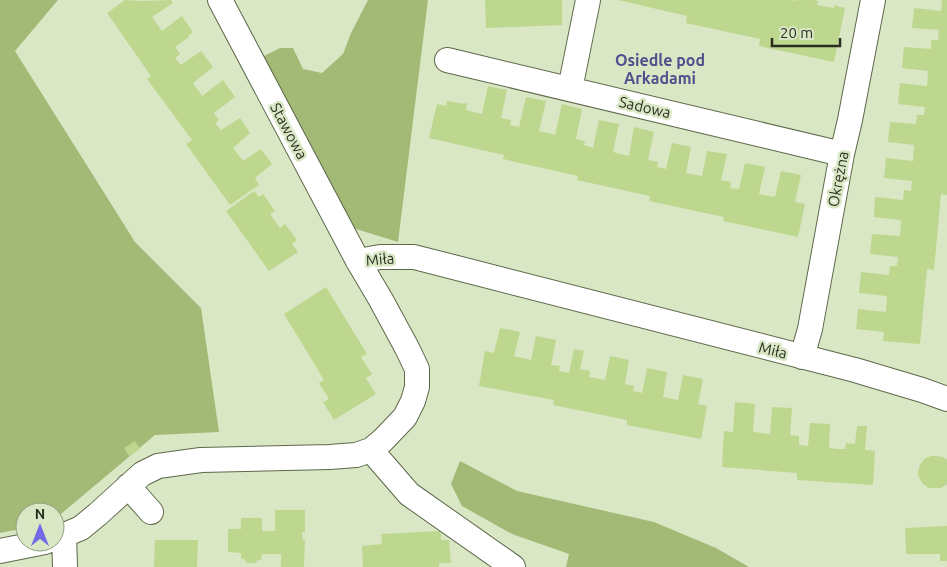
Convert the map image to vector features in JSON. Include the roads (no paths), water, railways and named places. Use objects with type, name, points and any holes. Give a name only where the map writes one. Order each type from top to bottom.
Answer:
[{"type":"street","name":"Stawowa","points":[[220,0],[358,261]]},
{"type":"street","points":[[570,89],[588,0]]},
{"type":"street","name":"Okrężna","points":[[802,357],[810,329],[873,0]]},
{"type":"street","name":"Sadowa","points":[[447,60],[842,154]]},
{"type":"street","name":"Miła","points":[[65,535],[81,528],[142,474],[158,466],[200,460],[330,457],[371,450],[384,440],[405,416],[413,402],[418,378],[417,369],[407,348],[358,261],[380,257],[414,257],[855,370],[947,399]]},
{"type":"street","points":[[371,450],[409,494],[513,567]]},
{"type":"street","points":[[128,486],[151,512]]},
{"type":"street","name":"Miła","points":[[0,552],[15,548]]},
{"type":"street","points":[[60,552],[65,567]]},
{"type":"district","name":"Osiedle pod Arkadami","points":[[660,69]]}]
